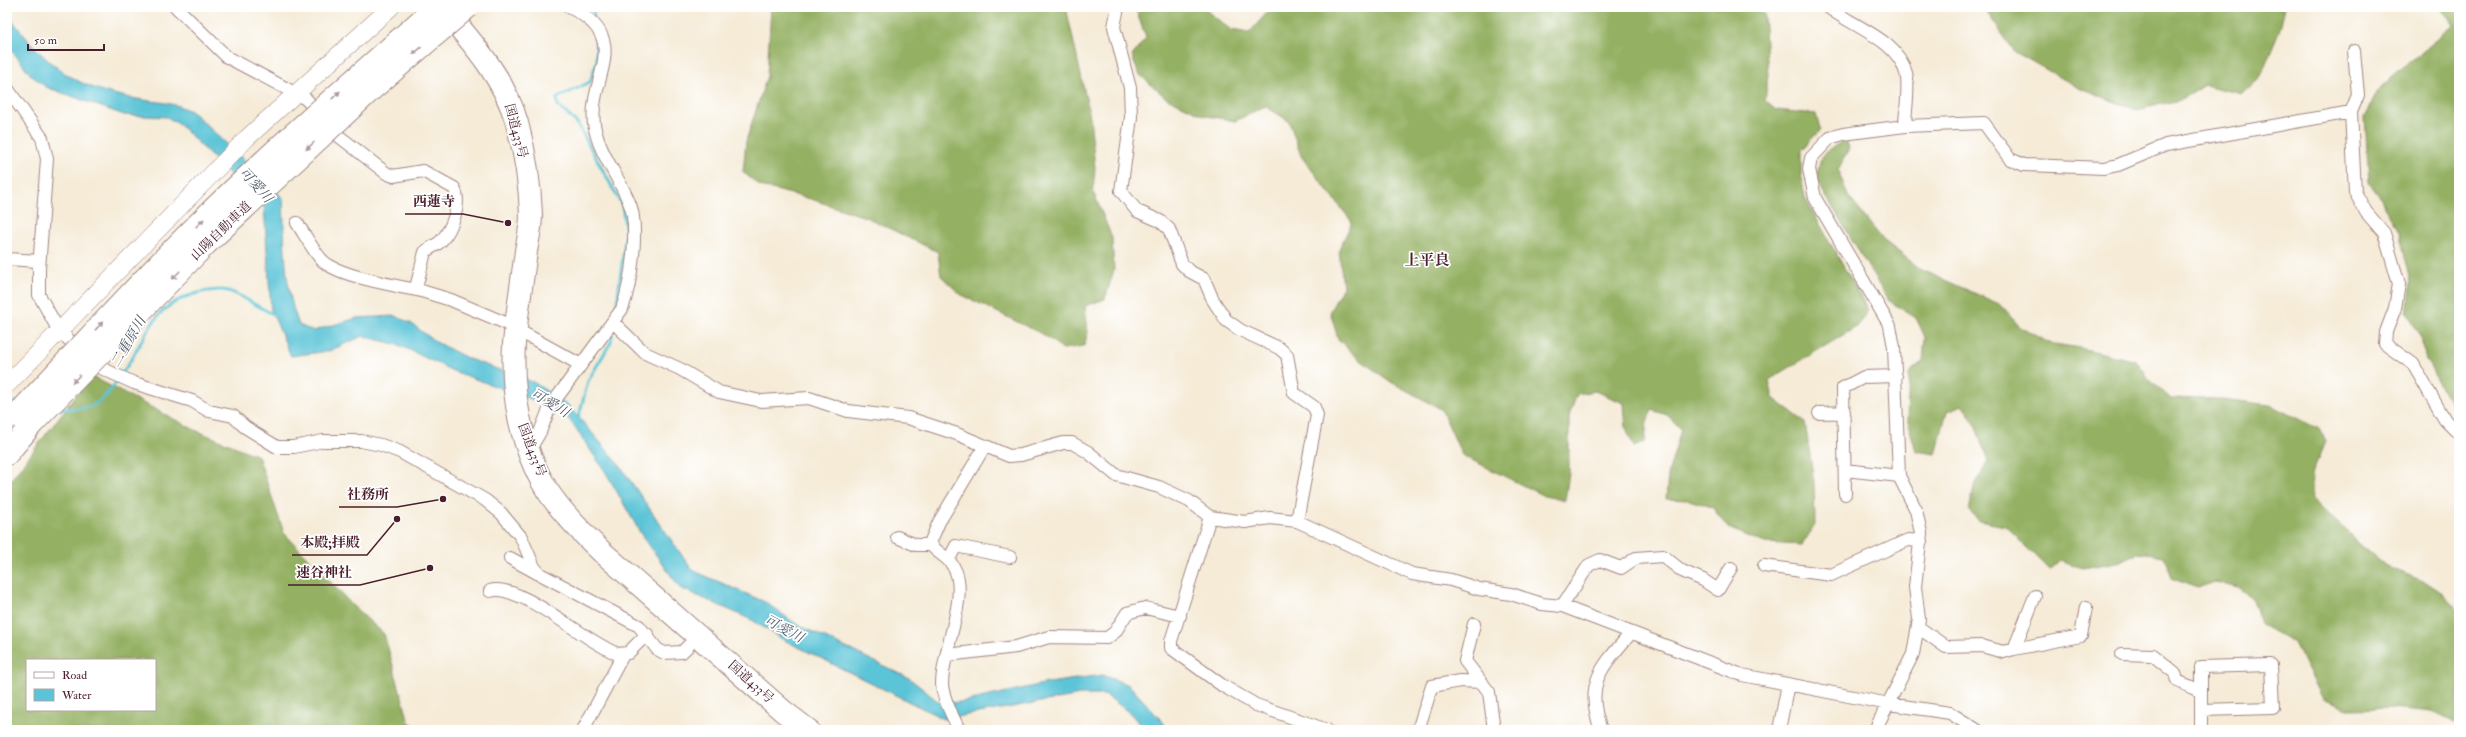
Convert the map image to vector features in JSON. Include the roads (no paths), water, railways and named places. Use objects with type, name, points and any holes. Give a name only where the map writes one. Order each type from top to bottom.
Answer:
[{"type":"highway","name":"国道433号","points":[[424,7],[485,83],[496,102],[513,151],[518,187],[518,217],[509,325],[508,364],[510,395],[507,423],[519,460],[553,520],[572,541],[694,641],[808,730]]},
{"type":"highway","name":"山陽自動車道","points":[[7,454],[18,423],[115,309],[200,223],[340,91],[436,7]]},
{"type":"highway","name":"国道433号","points":[[442,7],[483,55],[507,97],[520,135],[527,172],[531,217],[509,325]]},
{"type":"highway","name":"山陽自動車道","points":[[18,423],[370,91],[468,7]]},
{"type":"highway","name":"国道433号","points":[[510,395],[529,451],[547,489],[572,524],[789,730]]},
{"type":"street","points":[[176,7],[224,54],[306,100],[340,137],[386,173],[393,176],[423,171],[454,188],[457,201],[452,224],[440,242],[425,252],[417,284],[421,291]]},
{"type":"street","points":[[7,385],[247,138],[391,7]]},
{"type":"street","points":[[529,451],[540,432],[548,409],[622,309],[626,298],[634,219],[629,201],[600,144],[594,124],[595,103],[605,59],[603,42],[590,21],[569,7]]},
{"type":"street","points":[[1118,7],[1114,27],[1130,88],[1131,117],[1121,191],[1137,211],[1160,221],[1169,229],[1182,264],[1189,271],[1204,279],[1226,320],[1240,330],[1279,348],[1287,355],[1294,393],[1314,407],[1317,415],[1297,521]]},
{"type":"street","points":[[1828,7],[1841,18],[1879,39],[1897,55],[1907,74],[1905,126]]},
{"type":"street","points":[[2354,51],[2358,95],[2351,112],[2355,192],[2366,212],[2384,234],[2399,284],[2395,308],[2386,332],[2385,344],[2412,364],[2445,420],[2459,434]]},
{"type":"street","points":[[7,88],[42,138],[48,159],[39,262],[39,295],[59,331],[101,368],[134,383],[192,401],[208,412],[233,416],[245,427],[277,447],[294,447],[323,441],[361,441],[381,445],[400,452],[485,500],[501,513],[521,537],[534,567],[540,574]]},
{"type":"street","points":[[1875,730],[1914,654],[1918,627],[1915,587],[1922,533],[1916,510],[1899,476],[1896,376],[1890,326],[1815,198],[1809,169],[1811,158],[1830,138],[1843,134],[1905,126],[1984,123],[2010,159],[2024,165],[2104,168],[2118,165],[2166,145],[2351,112]]},
{"type":"street","points":[[297,223],[322,260],[332,267],[349,274],[421,291],[451,300],[509,325],[581,365]]},
{"type":"street","points":[[7,259],[39,262]]},
{"type":"street","points":[[613,322],[645,353],[680,369],[719,392],[761,401],[809,398],[848,411],[908,418],[957,434],[1009,456],[1021,455],[1063,443],[1072,443],[1088,452],[1116,475],[1159,487],[1189,502],[1210,517],[1245,522],[1270,518],[1297,521],[1412,574],[1450,580],[1480,589],[1511,594],[1542,604],[1562,606],[1742,675],[1889,704],[1950,713],[1977,730]]},
{"type":"street","points":[[1845,494],[1843,388],[1864,377],[1896,376]]},
{"type":"street","points":[[1819,413],[1844,412]]},
{"type":"street","points":[[931,545],[939,522],[985,446]]},
{"type":"street","points":[[1845,470],[1899,476]]},
{"type":"street","points":[[1210,517],[1171,641],[1174,650],[1223,686],[1256,705],[1327,730]]},
{"type":"street","points":[[897,537],[916,545],[931,545],[949,559],[957,573],[959,588],[942,684],[946,699],[957,726]]},
{"type":"street","points":[[1764,566],[1830,575],[1908,540],[1921,541]]},
{"type":"street","points":[[949,559],[956,546],[1010,557]]},
{"type":"street","points":[[1562,606],[1588,565],[1600,560],[1621,568],[1636,558],[1663,556],[1682,571],[1703,580],[1718,590],[1731,568]]},
{"type":"street","points":[[510,558],[636,623],[647,634],[657,649],[664,653],[682,652],[694,641]]},
{"type":"street","points":[[490,591],[496,589],[526,599],[606,650],[623,655]]},
{"type":"street","points":[[2014,649],[2035,596]]},
{"type":"street","points":[[1918,627],[1946,647],[1982,646],[2003,652],[2081,636],[2086,607]]},
{"type":"street","points":[[947,655],[1016,647],[1032,640],[1050,637],[1107,638],[1115,632],[1127,613],[1144,608],[1180,616]]},
{"type":"street","points":[[1474,624],[1465,661],[1489,692],[1494,730]]},
{"type":"street","points":[[1602,730],[1593,702],[1598,676],[1631,633]]},
{"type":"street","points":[[584,730],[623,655],[628,653],[647,634]]},
{"type":"street","points":[[2122,654],[2153,654],[2175,673],[2177,681],[2201,691]]},
{"type":"street","points":[[2201,710],[2273,708],[2270,665],[2201,667],[2201,691],[2201,710],[2201,730]]},
{"type":"street","points":[[1418,730],[1432,686],[1460,681],[1482,682]]},
{"type":"street","points":[[1779,730],[1788,684]]},
{"type":"water","name":"可愛川","points":[[7,13],[33,45],[46,58],[74,79],[109,93],[176,105],[190,111],[283,198],[287,279],[299,325],[313,331],[357,318],[396,316],[412,324],[436,342],[469,359],[533,382],[568,405],[618,463],[692,570],[765,602],[796,624],[909,678],[940,703],[963,702],[1043,684],[1102,675],[1129,685],[1170,730],[1145,730],[1131,714],[1106,695],[1080,695],[944,719],[782,639],[752,620],[680,588],[641,534],[605,471],[566,415],[531,399],[453,371],[399,345],[363,336],[329,351],[291,356],[271,310],[264,206],[248,188],[232,176],[180,125],[167,117],[124,115],[46,87],[31,75],[7,44]]},
{"type":"waterway","points":[[593,7],[594,19]]},
{"type":"waterway","points":[[595,35],[597,61],[590,82],[557,98],[558,106],[577,123],[622,205],[626,232],[616,310]]},
{"type":"waterway","name":"二重原川","points":[[121,375],[151,325],[159,315],[169,306],[182,299],[205,291],[224,290],[238,295],[275,315]]},
{"type":"waterway","points":[[578,420],[588,381],[611,342],[613,329]]},
{"type":"waterway","name":"二重原川","points":[[60,408],[80,408],[95,404],[106,395],[118,380]]},
{"type":"waterway","name":"二重原川","points":[[7,405],[17,402]]},
{"type":"place","name":"西蓮寺","points":[[508,223]]},
{"type":"place","name":"社務所","points":[[443,499]]},
{"type":"place","name":"本殿;拝殿","points":[[397,519]]},
{"type":"place","name":"速谷神社","points":[[430,568]]},
{"type":"district","name":"上平良","points":[[1427,260]]}]
